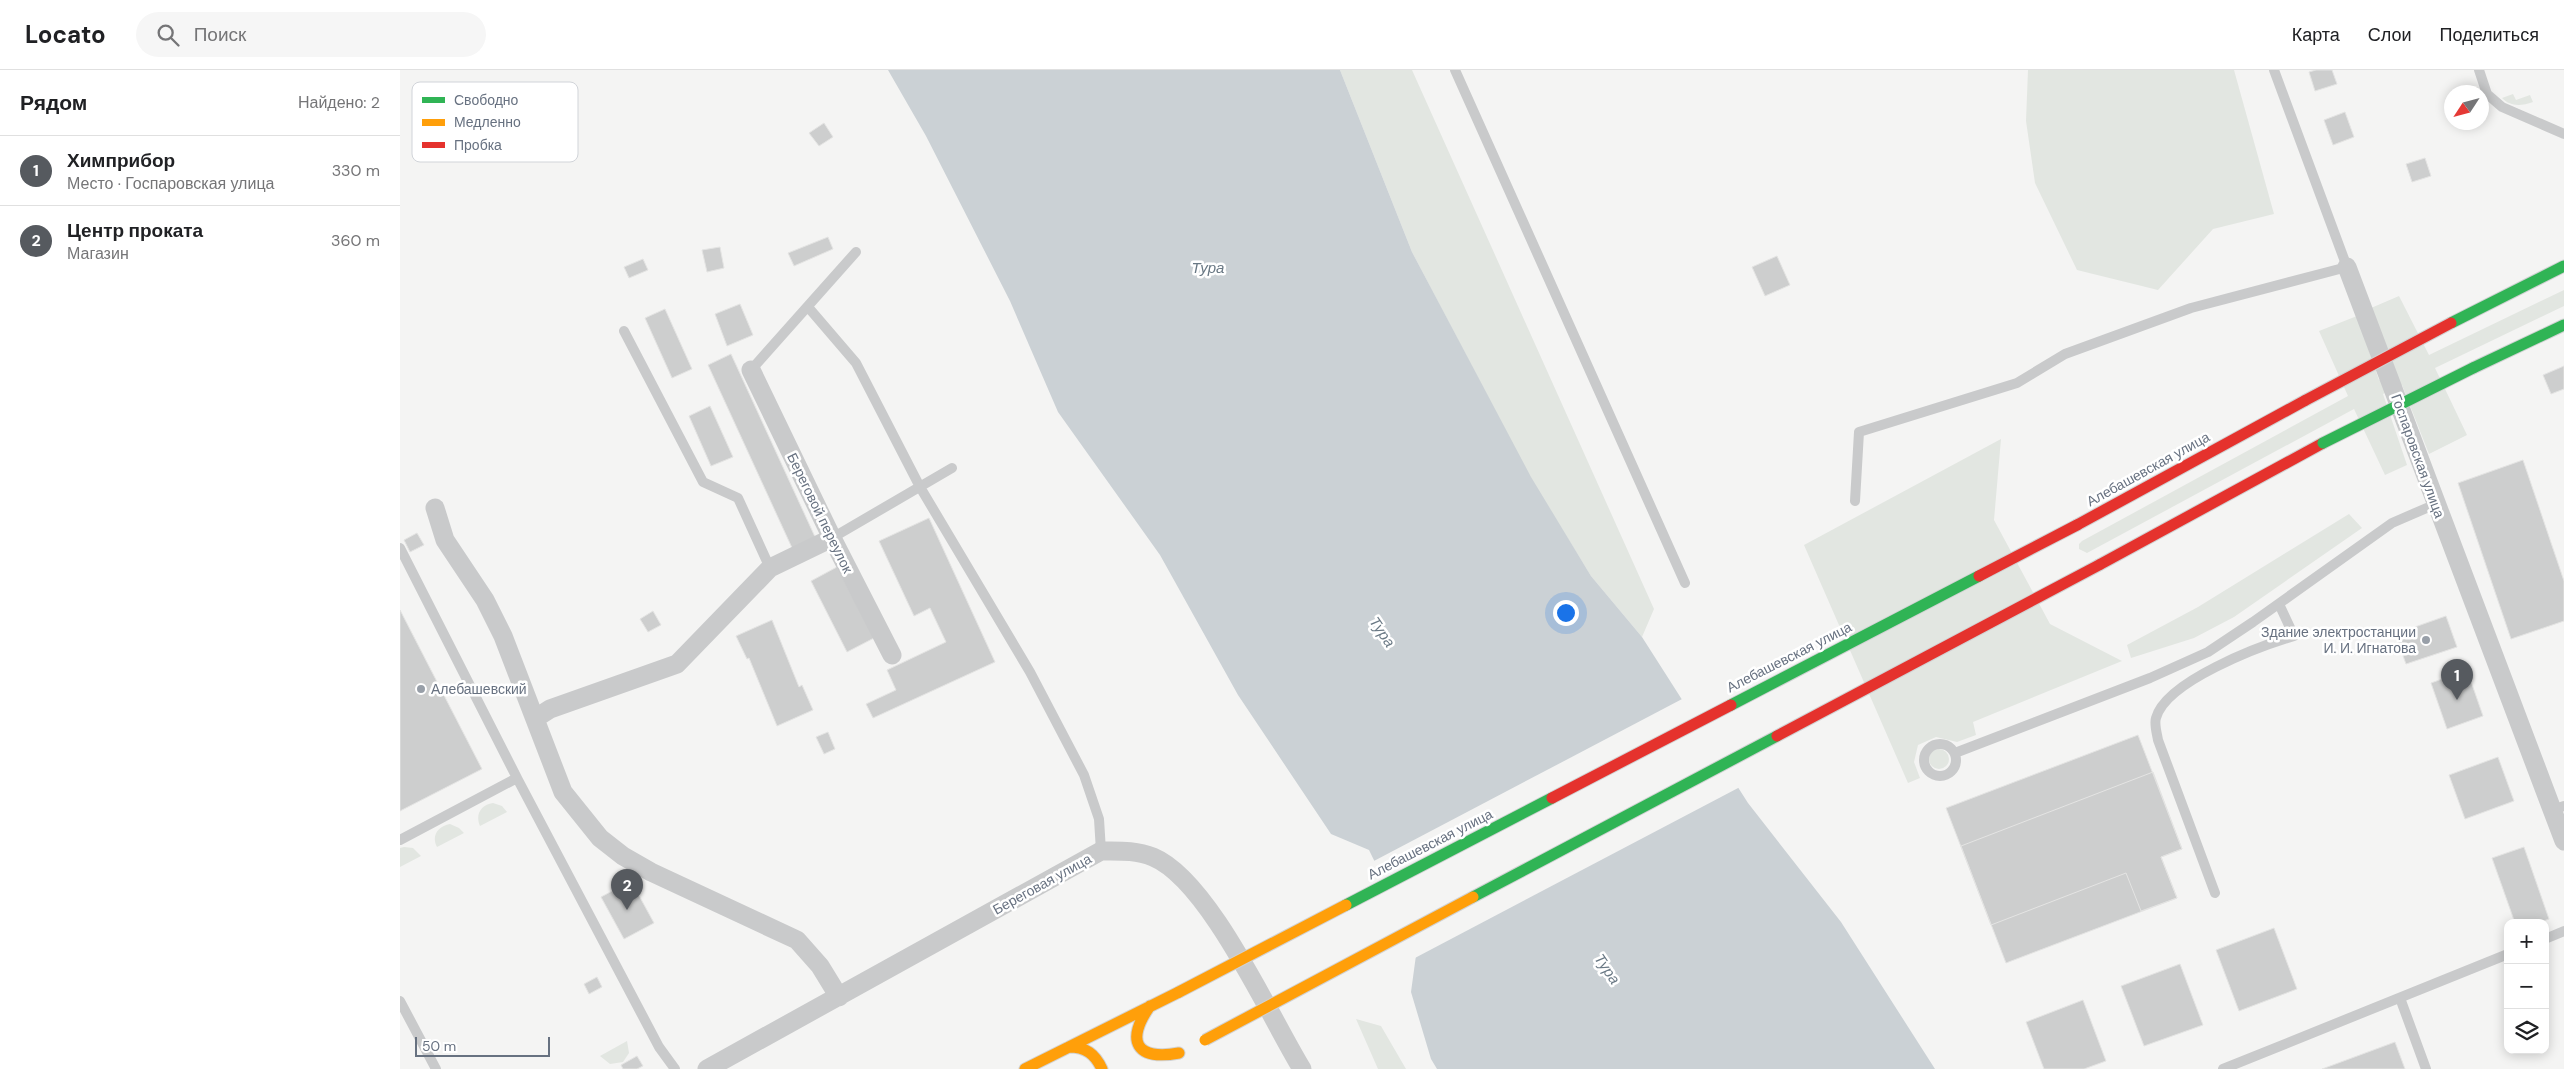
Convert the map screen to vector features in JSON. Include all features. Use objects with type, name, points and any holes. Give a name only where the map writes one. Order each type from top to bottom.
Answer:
[{"type":"main road","name":"Алебашевская улица","points":[[1025,1069],[1179,992],[2077,525],[2306,400],[2564,266]]},
{"type":"main road","points":[[1156,1065],[2099,565],[2323,444],[2473,368],[2564,325]]},
{"type":"main road","points":[[1150,1006],[1135,1027],[1136,1043],[1141,1050],[1155,1057],[1192,1046]]},
{"type":"main road","points":[[1069,1047],[1078,1046],[1088,1050],[1096,1057],[1102,1069]]},
{"type":"street","name":"Госпаровская улица","points":[[2347,267],[2501,671],[2558,808],[2564,841]]},
{"type":"street","name":"Береговой переулок","points":[[751,370],[832,538],[892,655]]},
{"type":"street","points":[[435,508],[445,540],[485,600],[503,636],[563,792],[600,838],[622,856],[651,872],[797,940],[820,966],[839,997]]},
{"type":"street","points":[[536,718],[550,709],[677,664],[770,568],[832,538]]},
{"type":"street","name":"Береговая улица","points":[[707,1069],[1101,851],[1134,852],[1154,858],[1172,868],[1194,892],[1218,924],[1246,968],[1302,1069]]},
{"type":"street","points":[[1287,1044],[1294,1069]]},
{"type":"lane","points":[[1456,70],[1685,583]]},
{"type":"lane","name":"Госпаровская улица","points":[[2274,70],[2347,267]]},
{"type":"lane","points":[[2479,70],[2487,94],[2502,107],[2564,134]]},
{"type":"lane","points":[[751,370],[856,252]]},
{"type":"lane","points":[[1855,500],[1859,432],[2016,383],[2065,354],[2191,308],[2347,267]]},
{"type":"lane","points":[[808,307],[856,363],[920,487],[1008,632],[1084,775],[1099,819],[1101,851]]},
{"type":"lane","points":[[624,331],[702,482],[738,498],[770,568]]},
{"type":"lane","points":[[832,538],[952,468]]},
{"type":"lane","points":[[1955,753],[2150,678],[2208,652],[2392,523],[2436,504]]},
{"type":"lane","points":[[400,548],[517,778],[659,1047],[675,1069]]},
{"type":"lane","points":[[2215,893],[2158,740],[2156,718],[2166,699],[2179,688],[2255,648],[2294,636],[2278,604]]},
{"type":"lane","points":[[400,840],[517,778]]},
{"type":"lane","points":[[2549,937],[2564,931]]},
{"type":"lane","points":[[2223,1069],[2504,956]]},
{"type":"lane","points":[[2400,998],[2426,1069]]},
{"type":"lane","points":[[400,1001],[436,1069]]},
{"type":"shaded area","points":[[1340,70],[1412,70],[1654,609],[1642,637],[1591,576],[1530,477],[1412,252]]},
{"type":"shaded area","points":[[2028,70],[2234,70],[2274,214],[2213,229],[2158,290],[2077,270],[2035,183],[2026,121]]},
{"type":"shaded area","points":[[2513,94],[2516,100],[2530,95],[2533,102],[2516,105],[2502,98]]},
{"type":"shaded area","points":[[2564,290],[2564,306],[2435,368],[2467,435],[2429,454],[2402,385],[2383,394],[2407,465],[2385,475],[2354,409],[2087,553],[2079,549],[2079,544],[2082,541],[2348,396],[2319,331],[2357,316],[2379,380],[2396,371],[2371,308],[2399,296],[2429,355]]},
{"type":"shaded area","points":[[2001,439],[1994,520],[2050,624],[2122,661],[1973,722],[1976,735],[1957,742],[1936,737],[1918,745],[1914,762],[1920,778],[1908,783],[1804,545]]},
{"type":"shaded area","points":[[2349,514],[2362,528],[2234,617],[2194,638],[2131,658],[2127,645],[2198,607]]},
{"type":"shaded area","points":[[1939,749],[1946,752],[1949,759],[1946,766],[1939,769],[1932,766],[1929,759],[1932,752]]},
{"type":"shaded area","points":[[493,803],[502,806],[507,812],[480,826],[478,818],[480,811],[485,806]]},
{"type":"shaded area","points":[[450,824],[459,828],[464,833],[437,847],[435,835],[439,829]]},
{"type":"shaded area","points":[[400,848],[413,848],[421,856],[400,867]]},
{"type":"shaded area","points":[[1356,1019],[1381,1026],[1406,1069],[1378,1069]]},
{"type":"shaded area","points":[[627,1041],[629,1053],[623,1062],[610,1064],[600,1056]]},
{"type":"water","name":"Тура","points":[[888,70],[1340,70],[1412,252],[1531,477],[1591,576],[1642,637],[1748,803],[1841,922],[1935,1069],[1437,1069],[1431,1059],[1411,992],[1417,948],[1369,850],[1331,834],[1238,695],[1160,555],[1058,412],[1010,301],[926,136]]},
{"type":"pier","points":[[1684,698],[1740,787],[1413,959],[1415,948],[1372,862]]},
{"type":"building","points":[[2332,70],[2337,84],[2315,91],[2309,72]]},
{"type":"building","points":[[2345,112],[2354,137],[2333,145],[2324,120]]},
{"type":"building","points":[[824,123],[833,137],[819,146],[809,133]]},
{"type":"building","points":[[2425,158],[2431,176],[2412,182],[2406,164]]},
{"type":"building","points":[[828,237],[833,249],[794,266],[788,253]]},
{"type":"building","points":[[720,247],[724,268],[707,272],[702,250]]},
{"type":"building","points":[[1777,256],[1790,285],[1765,296],[1752,267]]},
{"type":"building","points":[[643,259],[648,270],[629,278],[624,267]]},
{"type":"building","points":[[740,304],[753,335],[727,346],[715,314]]},
{"type":"building","points":[[665,309],[692,369],[672,378],[645,318]]},
{"type":"building","points":[[731,354],[816,539],[793,550],[708,365]]},
{"type":"building","points":[[2564,366],[2564,389],[2551,394],[2543,375]]},
{"type":"building","points":[[710,406],[733,457],[711,466],[689,416]]},
{"type":"building","points":[[2523,460],[2564,581],[2564,621],[2511,639],[2458,483]]},
{"type":"building","points":[[929,518],[995,662],[873,718],[866,704],[896,690],[887,670],[946,642],[930,608],[914,616],[879,541]]},
{"type":"building","points":[[417,533],[424,545],[410,552],[404,540]]},
{"type":"building","points":[[837,567],[874,638],[847,652],[811,581]]},
{"type":"building","name":"Алебашевский","points":[[400,610],[482,769],[400,811]]},
{"type":"building","points":[[653,611],[661,625],[648,632],[640,619]]},
{"type":"building","name":"Здание электростанции И. И. Игнатова","points":[[2446,616],[2457,647],[2406,664],[2395,634]]},
{"type":"building","points":[[772,620],[799,687],[802,685],[813,710],[777,726],[749,658],[747,659],[736,636]]},
{"type":"building","points":[[2467,670],[2483,716],[2447,729],[2431,683]]},
{"type":"building","points":[[828,732],[835,749],[824,754],[816,737]]},
{"type":"building","points":[[2138,735],[2182,849],[2161,857],[2177,898],[2006,963],[1946,808]]},
{"type":"building","points":[[2498,757],[2514,801],[2465,819],[2449,775]]},
{"type":"building","points":[[2153,772],[2182,849],[2161,857],[2177,898],[2141,911],[2126,873],[1991,925],[1961,846]]},
{"type":"building","points":[[2524,847],[2549,919],[2514,919],[2492,858]]},
{"type":"building","points":[[631,881],[654,923],[624,939],[601,897]]},
{"type":"building","points":[[2274,928],[2297,989],[2239,1011],[2216,950]]},
{"type":"building","points":[[2180,964],[2203,1025],[2144,1046],[2121,986]]},
{"type":"building","points":[[597,977],[602,987],[589,994],[584,984]]},
{"type":"building","points":[[2083,1000],[2106,1061],[2084,1069],[2044,1069],[2026,1022]]},
{"type":"building","points":[[2395,1042],[2405,1069],[2322,1069]]},
{"type":"building","points":[[637,1056],[643,1066],[637,1069],[623,1069],[621,1065]]},
{"type":"traffic: fast","points":[[2451,323],[2564,266]]},
{"type":"traffic: fast","points":[[2473,368],[2564,325]]},
{"type":"traffic: fast","points":[[2323,443],[2473,368]]},
{"type":"traffic: fast","points":[[1731,705],[1979,576]]},
{"type":"traffic: fast","points":[[1473,897],[1777,736]]},
{"type":"traffic: fast","points":[[1346,905],[1552,798]]},
{"type":"traffic: slow","points":[[1205,1040],[1473,897]]},
{"type":"traffic: slow","points":[[1179,992],[1346,905]]},
{"type":"traffic: slow","points":[[1025,1069],[1179,992]]},
{"type":"traffic: slow","points":[[1150,1006],[1142,1018],[1138,1029],[1137,1038],[1139,1046],[1144,1051],[1153,1054],[1179,1053]]},
{"type":"traffic: slow","points":[[1069,1047],[1080,1048],[1089,1052],[1102,1069]]},
{"type":"traffic: jam","points":[[2306,400],[2451,323]]},
{"type":"traffic: jam","points":[[2077,525],[2306,400]]},
{"type":"traffic: jam","points":[[2099,565],[2323,443]]},
{"type":"traffic: jam","points":[[1979,576],[2077,525]]},
{"type":"traffic: jam","points":[[1777,736],[2099,565]]},
{"type":"traffic: jam","points":[[1552,798],[1731,705]]},
{"type":"place","name":"Здание электростанции И. И. Игнатова","points":[[2426,640]]},
{"type":"place","name":"Алебашевский","points":[[421,689]]},
{"type":"place","name":"Химприбор","points":[[2457,700]]},
{"type":"place","name":"Центр проката","points":[[627,910]]}]
